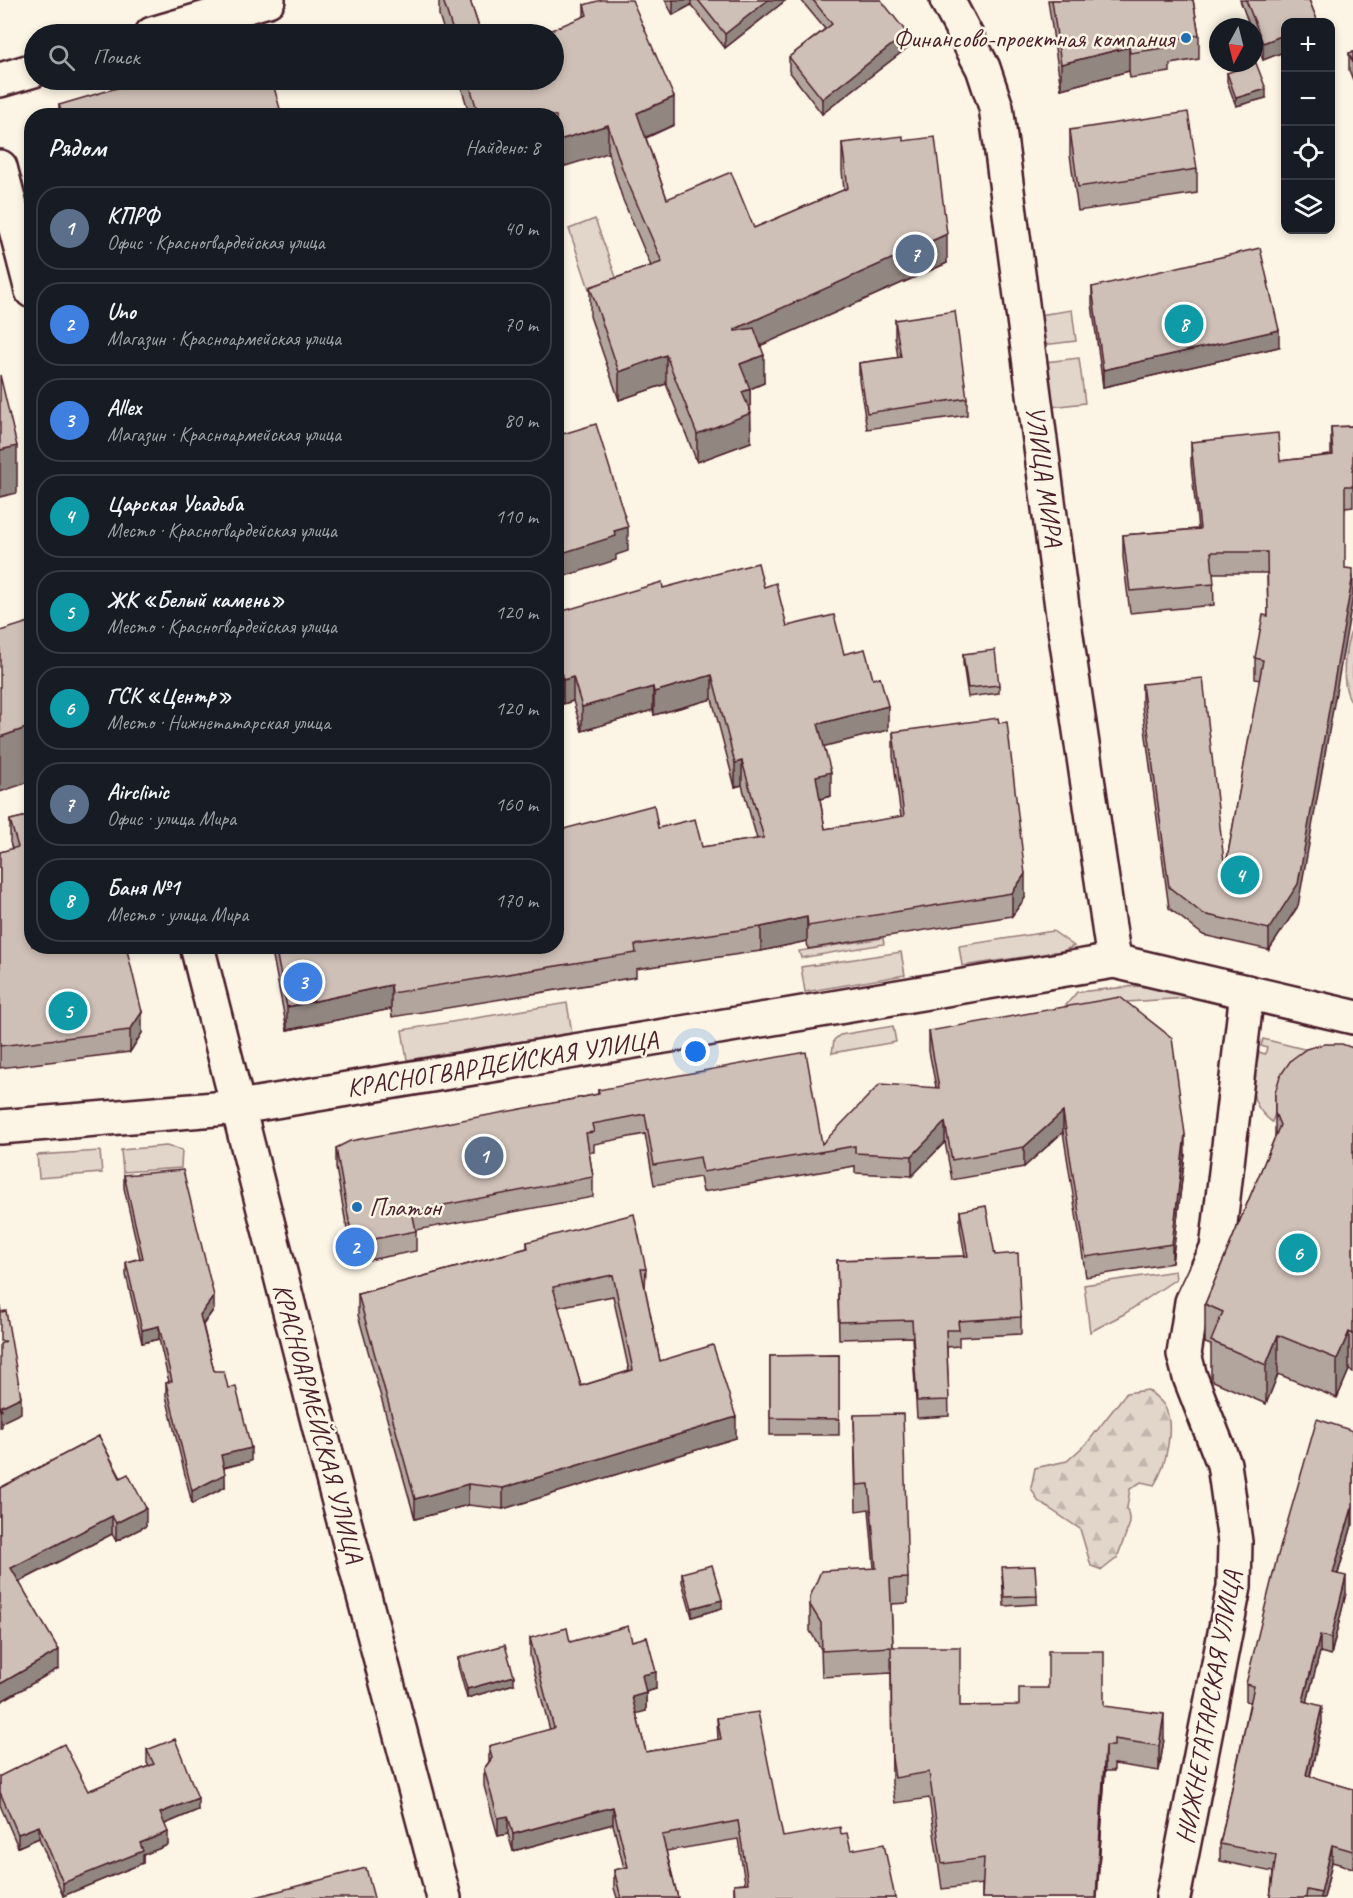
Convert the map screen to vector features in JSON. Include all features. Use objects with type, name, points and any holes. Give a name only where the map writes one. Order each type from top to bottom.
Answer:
[{"type":"street","points":[[186,24],[268,0]]},
{"type":"street","name":"УЛИЦА МИРА","points":[[947,0],[983,68],[996,107],[1064,622],[1114,961]]},
{"type":"street","points":[[0,80],[24,73]]},
{"type":"street","points":[[0,167],[24,260]]},
{"type":"street","name":"КРАСНОАРМЕЙСКАЯ УЛИЦА","points":[[199,954],[325,1449],[444,1898]]},
{"type":"street","name":"КРАСНОГВАРДЕЙСКАЯ УЛИЦА","points":[[0,1127],[239,1107],[1114,961],[1353,1017]]},
{"type":"street","name":"НИЖНЕТАТАРСКАЯ УЛИЦА","points":[[1173,1898],[1234,1587],[1235,1542],[1224,1464],[1190,1377],[1184,1354],[1192,1302],[1217,1249],[1247,992]]},
{"type":"green space","points":[[595,219],[625,302],[597,313],[569,229]]},
{"type":"green space","points":[[1072,310],[1076,341],[1043,345],[1039,315]]},
{"type":"green space","points":[[1079,358],[1085,403],[1052,407],[1045,362]]},
{"type":"green space","points":[[1353,627],[1353,704],[1346,687],[1344,666],[1347,644]]},
{"type":"green space","points":[[1053,931],[1074,946],[1063,951],[962,966],[959,946]]},
{"type":"green space","points":[[883,938],[884,944],[801,958],[799,951]]},
{"type":"green space","points":[[901,952],[905,975],[805,992],[801,967]]},
{"type":"green space","points":[[1138,986],[1188,992],[1188,998],[1111,1003],[1061,1011],[1077,992]]},
{"type":"green space","points":[[567,1003],[572,1033],[407,1060],[402,1030]]},
{"type":"green space","points":[[893,1026],[896,1042],[832,1053],[834,1040],[840,1035]]},
{"type":"green space","points":[[1263,1039],[1353,1061],[1280,1100],[1272,1122],[1258,1107],[1253,1090],[1254,1072],[1259,1052],[1265,1054],[1267,1048],[1261,1046]]},
{"type":"green space","points":[[166,1146],[182,1150],[181,1168],[123,1172],[121,1150]]},
{"type":"green space","points":[[100,1151],[102,1173],[39,1178],[37,1155]]},
{"type":"green space","points":[[1175,1271],[1176,1279],[1124,1314],[1090,1332],[1084,1285]]},
{"type":"green space","points":[[1148,1390],[1162,1402],[1168,1415],[1168,1447],[1154,1485],[1141,1482],[1130,1489],[1127,1508],[1130,1523],[1117,1558],[1102,1570],[1091,1566],[1080,1529],[1038,1501],[1031,1488],[1035,1468],[1067,1461],[1088,1442],[1126,1393]]},
{"type":"building","points":[[443,0],[470,0],[478,24],[451,24]]},
{"type":"building","points":[[601,0],[632,0],[674,97],[637,113],[667,199],[731,172],[754,228],[848,188],[842,143],[903,136],[903,141],[935,137],[947,234],[735,329],[735,331],[754,328],[764,355],[740,364],[750,389],[742,392],[751,413],[697,434],[666,355],[619,372],[590,287],[662,262],[623,171],[608,125],[564,139],[564,108],[477,108],[471,90],[564,90],[564,25],[587,15],[584,5]]},
{"type":"building","points":[[698,0],[768,0],[725,34]]},
{"type":"building","points":[[813,0],[881,0],[907,33],[822,99],[789,57],[832,24]]},
{"type":"building","points":[[1052,0],[1193,0],[1199,35],[1169,40],[1170,47],[1130,53],[1129,47],[1061,64]]},
{"type":"building","points":[[1246,0],[1309,0],[1316,18],[1281,18],[1281,36],[1263,43],[1263,18],[1253,18]]},
{"type":"building","points":[[1259,72],[1266,89],[1236,98],[1227,73]]},
{"type":"building","points":[[110,90],[275,90],[280,108],[60,108],[59,105]]},
{"type":"building","points":[[1188,112],[1197,169],[1078,187],[1070,130]]},
{"type":"building","points":[[1260,248],[1279,330],[1103,370],[1092,287]]},
{"type":"building","points":[[955,311],[967,398],[867,413],[859,363],[901,357],[895,320]]},
{"type":"building","points":[[0,375],[17,446],[0,450]]},
{"type":"building","points":[[596,424],[628,527],[614,531],[616,536],[564,552],[564,434]]},
{"type":"building","points":[[1353,426],[1353,486],[1345,486],[1345,568],[1353,569],[1353,575],[1298,884],[1269,929],[1203,914],[1169,887],[1142,684],[1203,678],[1225,870],[1263,660],[1255,658],[1263,615],[1268,616],[1267,552],[1211,552],[1214,584],[1130,591],[1123,535],[1200,529],[1191,442],[1278,433],[1280,461],[1333,455],[1331,427]]},
{"type":"building","points":[[758,563],[764,587],[776,583],[787,626],[834,615],[844,654],[865,649],[873,679],[880,677],[888,706],[818,724],[831,772],[816,776],[825,829],[904,816],[893,732],[998,718],[999,723],[1007,722],[1025,874],[1012,893],[808,926],[807,917],[761,927],[635,945],[636,953],[392,993],[391,985],[287,1007],[277,954],[564,954],[564,829],[654,805],[658,828],[695,819],[702,847],[764,838],[742,761],[735,763],[712,675],[654,692],[653,687],[582,707],[573,677],[564,680],[564,611],[662,582],[663,588]]},
{"type":"building","points":[[24,624],[24,729],[0,737],[0,631]]},
{"type":"building","points":[[995,650],[999,685],[968,688],[963,654]]},
{"type":"building","points":[[24,817],[24,954],[128,954],[142,1012],[130,1030],[0,1046],[0,852],[18,847],[10,820]]},
{"type":"building","points":[[1120,997],[1172,1038],[1185,1134],[1172,1244],[1086,1257],[1063,1112],[1024,1147],[952,1160],[945,1122],[912,1156],[855,1153],[855,1146],[703,1172],[700,1157],[654,1165],[645,1114],[592,1124],[594,1132],[586,1133],[593,1177],[412,1211],[416,1231],[353,1243],[336,1148],[350,1141],[599,1094],[598,1090],[806,1052],[822,1144],[880,1084],[939,1088],[929,1031]]},
{"type":"building","points":[[1324,1044],[1342,1044],[1353,1048],[1353,1334],[1349,1332],[1337,1359],[1278,1335],[1266,1365],[1211,1341],[1223,1312],[1205,1304],[1280,1125],[1275,1113],[1275,1093],[1280,1076],[1291,1060],[1306,1049]]},
{"type":"building","points":[[183,1170],[214,1296],[200,1315],[214,1371],[224,1371],[228,1388],[236,1387],[251,1448],[221,1455],[225,1474],[192,1491],[166,1383],[172,1381],[159,1326],[142,1330],[126,1262],[143,1258],[124,1175]]},
{"type":"building","points":[[986,1206],[995,1255],[1018,1253],[1021,1317],[958,1321],[959,1330],[946,1330],[949,1400],[917,1401],[912,1320],[839,1322],[837,1260],[968,1256],[960,1211]]},
{"type":"building","points":[[634,1214],[646,1269],[641,1269],[660,1361],[713,1345],[736,1417],[503,1488],[468,1484],[415,1499],[358,1294],[528,1248],[527,1242]],"holes":[[[613,1275],[633,1370],[581,1386],[553,1287]]]},
{"type":"building","points":[[0,1306],[1,1312],[6,1311],[21,1397],[0,1407],[0,1344],[6,1341],[0,1341]]},
{"type":"building","points":[[839,1355],[839,1419],[770,1418],[770,1356]]},
{"type":"building","points":[[903,1414],[908,1578],[890,1579],[893,1647],[960,1647],[960,1706],[1019,1705],[1019,1688],[1048,1688],[1048,1651],[1104,1651],[1104,1706],[1164,1714],[1159,1746],[1114,1739],[1114,1746],[1105,1746],[1096,1898],[982,1898],[984,1858],[942,1864],[929,1772],[895,1778],[892,1758],[891,1647],[822,1651],[821,1623],[810,1605],[810,1597],[821,1571],[876,1568],[869,1484],[856,1485],[854,1415]]},
{"type":"building","points":[[1317,1419],[1353,1431],[1353,1508],[1333,1573],[1346,1576],[1331,1638],[1320,1635],[1303,1701],[1322,1706],[1306,1775],[1353,1789],[1353,1851],[1332,1845],[1321,1893],[1307,1890],[1306,1898],[1270,1898],[1276,1855],[1220,1844],[1254,1686],[1246,1684],[1276,1562]]},
{"type":"building","points":[[99,1436],[120,1478],[128,1474],[146,1508],[116,1523],[112,1516],[11,1568],[59,1650],[0,1684],[0,1488]]},
{"type":"building","points":[[712,1565],[722,1600],[692,1608],[682,1573]]},
{"type":"building","points":[[1035,1566],[1037,1596],[1004,1597],[1002,1567]]},
{"type":"building","points":[[628,1626],[632,1641],[647,1637],[656,1672],[642,1675],[646,1693],[632,1697],[646,1752],[721,1739],[717,1718],[758,1712],[783,1837],[840,1827],[841,1834],[847,1833],[851,1850],[884,1844],[895,1898],[735,1898],[734,1884],[748,1883],[738,1821],[662,1835],[678,1898],[621,1898],[614,1870],[628,1867],[613,1807],[513,1834],[508,1816],[498,1818],[484,1769],[492,1758],[489,1746],[554,1728],[530,1638],[567,1628],[570,1642]]},
{"type":"building","points":[[505,1645],[514,1676],[467,1689],[458,1658]]},
{"type":"building","points":[[175,1739],[198,1798],[160,1813],[168,1832],[140,1843],[143,1851],[63,1883],[39,1826],[18,1834],[0,1792],[0,1776],[64,1744],[88,1791],[154,1764],[147,1750]]},
{"type":"building","points":[[366,1868],[374,1898],[252,1898]]},
{"type":"place","name":"Финансово-проектная компания","points":[[1186,38]]},
{"type":"place","name":"Airclinic","points":[[915,254]]},
{"type":"place","name":"Баня №1","points":[[1184,324]]},
{"type":"place","name":"Царская Усадьба","points":[[1240,875]]},
{"type":"place","name":"Allex","points":[[303,982]]},
{"type":"place","name":"ЖК «Белый камень»","points":[[68,1011]]},
{"type":"place","name":"КПРФ","points":[[484,1156]]},
{"type":"place","name":"Платон","points":[[357,1207]]},
{"type":"place","name":"Uno","points":[[355,1247]]},
{"type":"place","name":"ГСК «Центр»","points":[[1298,1253]]}]
